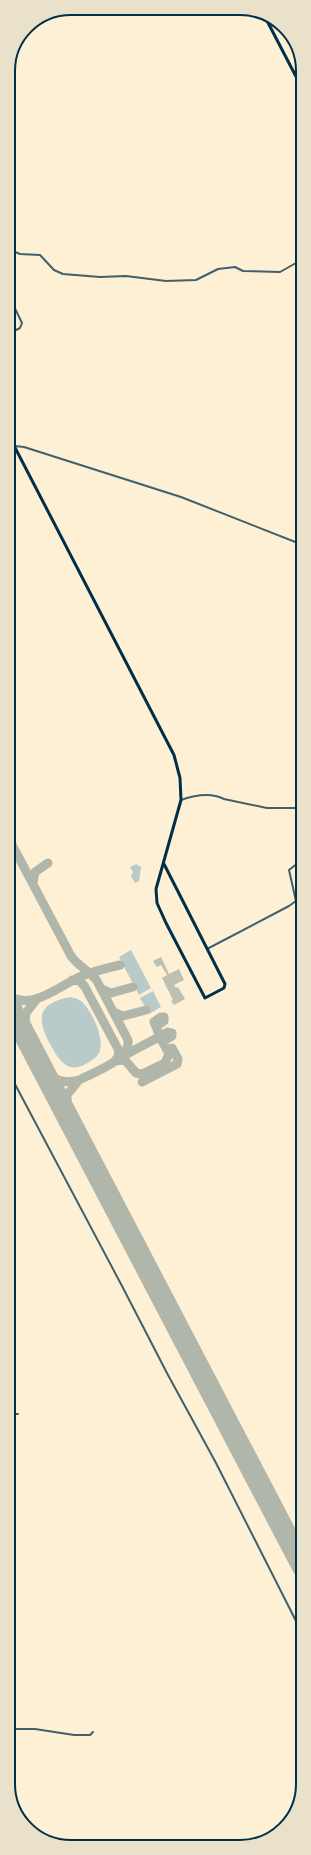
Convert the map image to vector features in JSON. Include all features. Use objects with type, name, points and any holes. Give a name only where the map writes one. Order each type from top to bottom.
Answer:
[{"type":"main road","points":[[268,22],[296,77]]},
{"type":"main road","points":[[15,446],[174,755],[180,778],[181,800],[156,889],[157,903],[204,998],[224,988],[225,984],[164,864]]},
{"type":"street","points":[[15,252],[20,254],[40,255],[54,270],[63,274],[100,277],[126,276],[166,281],[196,280],[218,269],[235,267],[242,271],[280,272],[296,263]]},
{"type":"street","points":[[15,308],[22,323],[20,328],[15,330]]},
{"type":"street","points":[[15,446],[24,447],[181,497],[296,542]]},
{"type":"street","points":[[181,800],[198,794],[218,796],[224,799],[267,808],[296,808]]},
{"type":"street","points":[[208,948],[296,901],[289,870],[296,864]]},
{"type":"street","points":[[15,1084],[168,1376],[216,1463],[296,1621]]},
{"type":"street","points":[[15,1729],[35,1729],[79,1736],[90,1735],[93,1732]]},
{"type":"shaded area","points":[[136,864],[141,867],[139,881],[135,883],[131,876],[133,872],[130,867]]},
{"type":"shaded area","points":[[131,950],[151,988],[139,995],[119,957]]},
{"type":"shaded area","points":[[153,991],[161,1007],[149,1014],[140,998]]},
{"type":"shaded area","points":[[70,997],[81,1001],[90,1012],[98,1029],[100,1038],[101,1046],[99,1053],[95,1058],[79,1067],[67,1066],[62,1062],[53,1050],[42,1025],[43,1012],[46,1007],[52,1003]]},
{"type":"building","points":[[161,957],[169,974],[179,969],[184,980],[174,985],[176,988],[178,987],[185,999],[174,1005],[162,978],[167,975],[161,965],[157,967],[153,961]]},
{"type":"taxiway","points":[[15,850],[71,956],[97,981],[128,1040],[124,1054],[118,1059],[102,1069],[79,1080],[67,1082],[57,1080],[48,1074],[41,1065]]},
{"type":"taxiway","points":[[33,883],[35,872],[48,863]]},
{"type":"taxiway","points":[[15,998],[26,1000],[36,999],[82,976],[120,965]]},
{"type":"taxiway","points":[[72,980],[80,981],[85,987],[118,1049],[119,1055],[115,1061]]},
{"type":"taxiway","points":[[102,989],[111,993],[133,987]]},
{"type":"taxiway","points":[[24,1033],[26,1013],[36,1000]]},
{"type":"taxiway","points":[[114,1012],[123,1016],[146,1010]]},
{"type":"taxiway","points":[[123,1056],[157,1038],[159,1034],[154,1022],[161,1017],[164,1017],[164,1021],[158,1025]]},
{"type":"taxiway","points":[[157,1038],[168,1032],[172,1033],[172,1036],[165,1040]]},
{"type":"taxiway","points":[[115,1061],[125,1060],[136,1073],[142,1074],[165,1063],[169,1054],[161,1039],[156,1039]]},
{"type":"taxiway","points":[[142,1082],[177,1064],[178,1059],[172,1048]]},
{"type":"taxiway","points":[[67,1115],[67,1095],[79,1080]]},
{"type":"runway","points":[[15,1016],[296,1554]]}]
